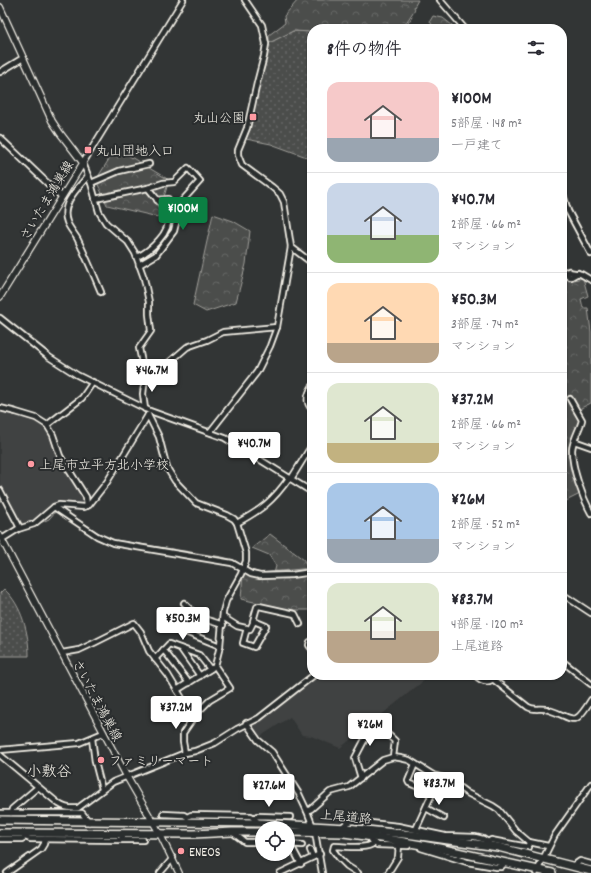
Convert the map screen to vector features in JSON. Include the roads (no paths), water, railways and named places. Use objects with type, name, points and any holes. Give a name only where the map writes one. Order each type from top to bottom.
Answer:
[{"type":"highway","name":"上尾道路","points":[[0,820],[89,822],[257,820],[416,844],[536,871],[552,873]]},
{"type":"highway","name":"上尾道路","points":[[295,831],[342,827],[413,834],[488,844],[591,871]]},
{"type":"highway","points":[[0,833],[24,835],[122,837],[160,834],[255,832]]},
{"type":"main road","name":"さいたま鴻巣線","points":[[0,7],[2,19],[23,58],[56,128],[83,163],[0,297]]},
{"type":"main road","name":"さいたま鴻巣線","points":[[1,537],[103,733],[173,858],[177,872]]},
{"type":"street","points":[[145,408],[143,394],[146,378],[139,348],[149,335],[151,328],[149,302],[137,257],[128,242],[106,223],[99,212],[91,183],[83,163],[183,0]]},
{"type":"street","points":[[210,432],[256,373],[270,346],[277,327],[290,247],[284,202],[280,194],[272,186],[242,165],[238,155],[238,150],[247,128],[266,44],[262,24],[245,0]]},
{"type":"street","points":[[440,0],[461,24]]},
{"type":"street","points":[[0,72],[23,58]]},
{"type":"street","points":[[0,138],[62,197]]},
{"type":"street","points":[[91,183],[119,171],[149,164]]},
{"type":"street","points":[[96,199],[148,188],[162,182],[174,182],[188,168],[200,181],[174,210]]},
{"type":"street","points":[[88,176],[71,197],[66,208],[66,216],[68,225],[78,239],[101,292]]},
{"type":"street","points":[[137,257],[150,250],[168,228],[168,215],[148,188]]},
{"type":"street","points":[[139,265],[156,255],[172,235],[176,225],[174,210],[168,199],[157,200]]},
{"type":"street","points":[[567,208],[591,254]]},
{"type":"street","points":[[290,247],[307,259]]},
{"type":"street","points":[[567,271],[581,274],[591,280]]},
{"type":"street","points":[[0,318],[54,362],[145,408],[149,413],[159,437],[167,468],[175,481],[196,503],[227,515],[234,519],[237,523],[246,553],[243,570],[226,600],[220,646],[215,666],[177,690]]},
{"type":"street","points":[[146,378],[165,366],[187,347],[207,340],[223,332],[277,327]]},
{"type":"street","points":[[47,425],[82,398],[93,382]]},
{"type":"street","points":[[570,399],[582,420],[572,450],[574,466],[582,493],[591,513]]},
{"type":"street","points":[[0,408],[36,418],[47,425],[53,435],[60,456],[86,497],[87,506]]},
{"type":"street","points":[[149,413],[210,432],[235,444],[307,489]]},
{"type":"street","points":[[1,537],[20,528],[34,524],[54,507],[65,504],[89,505],[107,482],[149,413]]},
{"type":"street","points":[[574,441],[591,447]]},
{"type":"street","points":[[237,523],[256,513],[268,504],[307,457]]},
{"type":"street","points":[[0,490],[20,528]]},
{"type":"street","points":[[54,507],[107,541],[232,563],[251,574],[260,576],[292,575],[307,573]]},
{"type":"street","points":[[567,597],[591,613]]},
{"type":"street","points":[[184,603],[198,617],[223,625]]},
{"type":"street","points":[[223,618],[237,626],[250,629],[258,606],[296,614],[300,624]]},
{"type":"street","points":[[188,633],[195,614]]},
{"type":"street","points":[[247,628],[242,643],[254,647],[266,626],[253,621]]},
{"type":"street","points":[[62,653],[79,650],[94,644],[134,622],[141,632],[149,651],[168,675],[188,708],[196,714]]},
{"type":"street","points":[[178,629],[220,646]]},
{"type":"street","points":[[155,659],[169,644],[201,656],[210,669]]},
{"type":"street","points":[[181,649],[200,676]]},
{"type":"street","points":[[163,650],[189,683]]},
{"type":"street","points":[[567,665],[591,684]]},
{"type":"street","points":[[185,753],[183,742],[184,734],[196,714],[210,700],[230,688],[215,666]]},
{"type":"street","points":[[0,813],[72,811],[84,804],[113,782],[185,753],[196,752],[215,743],[246,723],[259,718],[308,680]]},
{"type":"street","points":[[480,680],[486,682],[494,680],[533,710],[543,708],[569,719],[579,716],[591,700]]},
{"type":"street","points":[[246,723],[258,740],[272,752],[299,794],[313,829],[320,854],[321,872]]},
{"type":"street","points":[[361,778],[355,758],[365,739],[383,730],[395,740],[394,757]]},
{"type":"street","points":[[0,750],[79,742],[103,733]]},
{"type":"street","points":[[92,738],[95,762],[102,790]]},
{"type":"street","points":[[0,755],[59,804],[72,811],[82,813],[89,822]]},
{"type":"street","points":[[307,811],[330,792],[349,787],[383,760],[394,757],[405,759],[433,775],[448,779],[467,793],[499,810],[516,831],[529,842],[548,846]]},
{"type":"street","points":[[415,764],[408,781],[409,783],[426,790],[431,796],[416,829]]},
{"type":"street","points":[[426,790],[433,775]]},
{"type":"street","points":[[536,871],[548,846],[591,784]]},
{"type":"street","points":[[12,813],[12,809],[38,787]]},
{"type":"street","points":[[426,808],[444,818]]},
{"type":"street","points":[[163,814],[184,815],[187,817]]},
{"type":"street","points":[[180,822],[191,815],[251,816],[257,820],[258,816],[290,817]]},
{"type":"street","points":[[342,827],[348,822],[352,821],[398,826],[445,836],[483,838],[488,844],[491,840],[528,847],[529,842]]},
{"type":"street","points":[[232,832],[245,842],[255,842]]},
{"type":"street","points":[[0,839],[22,839],[24,835],[30,839],[122,837],[143,840]]},
{"type":"street","points":[[369,837],[374,844]]},
{"type":"street","points":[[8,873],[41,849],[45,839]]},
{"type":"street","points":[[295,844],[302,845]]},
{"type":"street","points":[[358,873],[347,866],[339,858],[333,850],[334,846],[358,847],[372,846],[374,844],[400,845],[424,849],[467,862],[496,868],[501,867],[505,863]]},
{"type":"street","points":[[388,873],[398,857],[400,845]]},
{"type":"street","points":[[310,850],[313,857]]},
{"type":"street","points":[[295,853],[300,864]]},
{"type":"street","points":[[280,873],[287,872],[320,854]]},
{"type":"street","points":[[160,873],[173,858]]},
{"type":"street","points":[[573,866],[580,861],[591,864]]},
{"type":"waterway","points":[[407,24],[412,17]]},
{"type":"waterway","points":[[61,510],[64,510],[109,539],[222,557],[234,560],[242,565]]},
{"type":"waterway","points":[[38,524],[49,519],[56,511]]},
{"type":"waterway","points":[[20,531],[26,529]]},
{"type":"waterway","points":[[246,568],[260,573],[307,568]]},
{"type":"place","name":"丸山公園","points":[[253,117]]},
{"type":"place","name":"丸山団地入口","points":[[88,150]]},
{"type":"place","name":"上尾市立平方北小学校","points":[[31,464]]},
{"type":"place","name":"ファミリーマート","points":[[101,760]]},
{"type":"place","name":"ENEOS","points":[[181,851]]},
{"type":"district","name":"小敷谷","points":[[49,771]]}]
